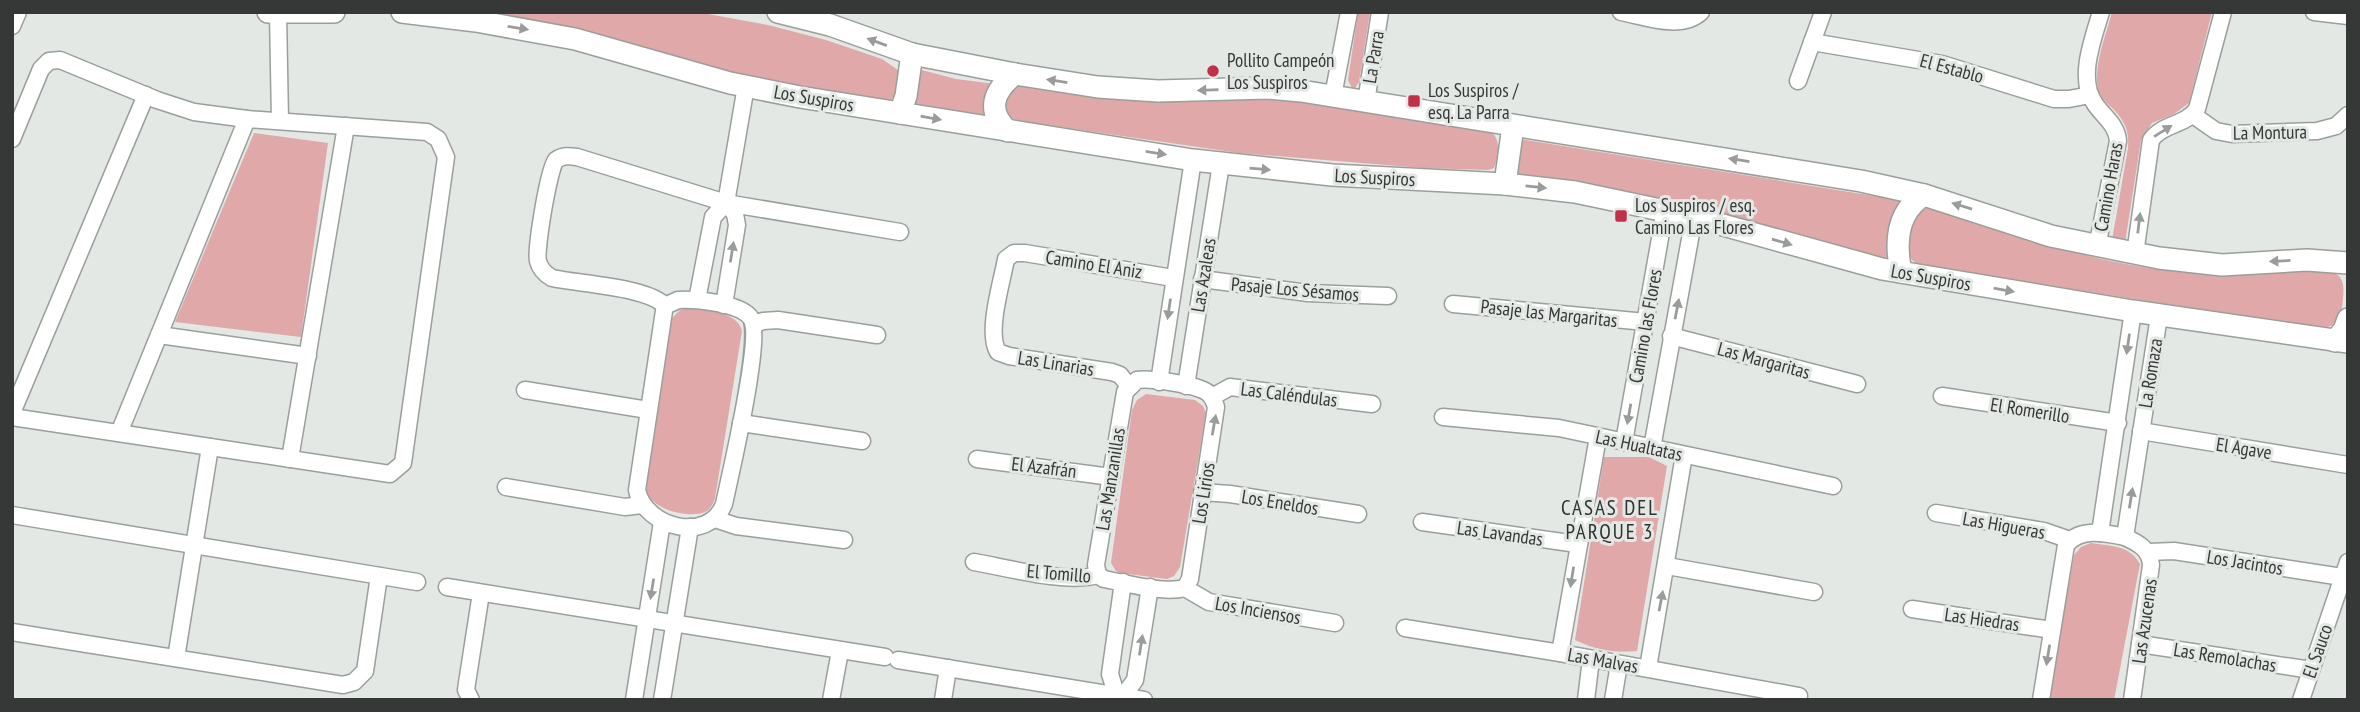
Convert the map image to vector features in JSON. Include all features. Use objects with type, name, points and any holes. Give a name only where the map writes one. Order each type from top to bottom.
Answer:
[{"type":"street","points":[[12,26],[18,12]]},
{"type":"street","points":[[280,121],[273,13],[334,12]]},
{"type":"street","name":"Los Suspiros","points":[[402,12],[476,21],[575,39],[746,86],[800,97],[1193,160],[1332,175],[1505,184],[1575,192],[1694,217],[1862,265],[2133,312],[2342,342]]},
{"type":"street","points":[[778,12],[806,15],[912,54],[1015,74],[1136,91],[1268,88],[1333,96],[1861,181],[1924,195],[2051,236],[2135,254],[2222,265],[2306,260],[2347,266]]},
{"type":"street","points":[[1333,96],[1349,12]]},
{"type":"street","name":"La Parra","points":[[1366,102],[1380,12]]},
{"type":"street","points":[[1621,12],[1673,21],[1698,15]]},
{"type":"street","points":[[1798,81],[1823,12]]},
{"type":"street","points":[[2090,95],[2087,74],[2101,12]]},
{"type":"street","points":[[2193,115],[2201,100],[2223,12]]},
{"type":"street","points":[[2314,12],[2348,16]]},
{"type":"street","name":"El Establo","points":[[1812,42],[1950,66],[2054,99],[2090,95]]},
{"type":"street","points":[[900,113],[906,96],[912,54]]},
{"type":"street","points":[[12,139],[40,69],[49,61],[60,60],[194,112],[247,119],[427,132],[438,139],[446,157],[403,463],[390,474],[12,415],[146,95]]},
{"type":"street","points":[[1008,131],[997,119],[995,102],[999,89],[1015,74]]},
{"type":"street","points":[[697,300],[713,216],[726,203],[746,86]]},
{"type":"street","name":"Camino Haras","points":[[2090,95],[2114,126],[2118,141],[2097,247]]},
{"type":"street","name":"Camino Haras","points":[[2135,254],[2151,140],[2160,131],[2193,115]]},
{"type":"street","name":"La Montura","points":[[2193,115],[2216,131],[2232,134],[2316,131],[2336,126],[2348,115]]},
{"type":"street","points":[[119,433],[247,119]]},
{"type":"street","points":[[1505,184],[1513,125]]},
{"type":"street","points":[[290,459],[346,126]]},
{"type":"street","points":[[665,306],[653,296],[644,293],[563,280],[546,274],[537,255],[552,165],[560,158],[577,157],[726,203],[900,232]]},
{"type":"street","name":"Las Azaleas","points":[[1159,382],[1193,160]]},
{"type":"street","name":"Las Azaleas","points":[[1186,386],[1221,164]]},
{"type":"street","points":[[1901,272],[1897,249],[1901,222],[1908,208],[1924,195]]},
{"type":"street","points":[[724,305],[737,225],[735,214],[726,203]]},
{"type":"street","name":"Camino las Flores","points":[[1624,442],[1665,210]]},
{"type":"street","name":"Camino las Flores","points":[[1652,448],[1694,217]]},
{"type":"street","name":"Camino El Aniz","points":[[1014,253],[1173,278]]},
{"type":"street","name":"Las Linarias","points":[[1014,253],[1006,260],[993,329],[993,343],[998,352],[1112,372],[1120,375],[1129,386]]},
{"type":"street","name":"Pasaje Los Sésamos","points":[[1202,279],[1308,293],[1388,296]]},
{"type":"street","points":[[678,299],[724,305],[741,309],[750,315],[755,324],[755,339],[741,423],[724,503],[715,519],[705,525],[690,527],[662,522],[642,505],[637,490],[665,306],[678,299]]},
{"type":"street","name":"Pasaje las Margaritas","points":[[1453,303],[1646,322]]},
{"type":"street","name":"La Romaza","points":[[2101,533],[2133,312]]},
{"type":"street","name":"La Romaza","points":[[2141,431],[2159,316]]},
{"type":"street","points":[[2342,342],[2348,319]]},
{"type":"street","points":[[755,324],[778,320],[877,335]]},
{"type":"street","points":[[159,335],[308,356]]},
{"type":"street","name":"Las Margaritas","points":[[1671,336],[1857,384]]},
{"type":"street","name":"Las Caléndulas","points":[[1129,386],[1140,380],[1203,390],[1212,397],[1230,387],[1372,404]]},
{"type":"street","name":"Las Manzanillas","points":[[1098,575],[1096,565],[1124,396],[1129,386]]},
{"type":"street","points":[[525,390],[648,410]]},
{"type":"street","name":"El Romerillo","points":[[1942,396],[2118,423]]},
{"type":"street","name":"Los Lirios","points":[[1185,588],[1190,579],[1216,412],[1212,397]]},
{"type":"street","name":"Las Hualtatas","points":[[1443,417],[1559,428],[1833,486]]},
{"type":"street","points":[[741,423],[862,441]]},
{"type":"street","points":[[2041,700],[2063,554],[2070,540],[2082,534],[2101,533],[2125,537],[2141,431]]},
{"type":"street","name":"El Agave","points":[[2141,431],[2348,465]]},
{"type":"street","points":[[1560,653],[1577,544],[1598,437]]},
{"type":"street","points":[[176,658],[210,447]]},
{"type":"street","points":[[1648,668],[1684,455]]},
{"type":"street","name":"El Azafrán","points":[[977,459],[1111,477]]},
{"type":"street","points":[[506,487],[625,507],[642,505]]},
{"type":"street","name":"Los Eneldos","points":[[1202,492],[1358,514]]},
{"type":"street","name":"Las Higueras","points":[[1936,513],[2044,531],[2070,540]]},
{"type":"street","points":[[12,515],[417,582]]},
{"type":"street","points":[[715,519],[736,526],[844,540]]},
{"type":"street","points":[[634,700],[662,522]]},
{"type":"street","name":"Las Lavandas","points":[[1422,522],[1577,544]]},
{"type":"street","points":[[662,700],[690,527]]},
{"type":"street","name":"Las Azucenas","points":[[2125,537],[2148,552],[2151,573],[2132,700]]},
{"type":"street","name":"Los Jacintos","points":[[2148,552],[2174,551],[2345,570]]},
{"type":"street","name":"El Tomillo","points":[[974,562],[1067,577],[1086,578],[1098,575],[1104,579],[1150,587],[1177,590],[1185,588]]},
{"type":"street","points":[[1667,566],[1814,592]]},
{"type":"street","name":"El Sauco","points":[[2301,700],[2345,570]]},
{"type":"street","points":[[12,632],[343,685],[354,682],[365,671],[379,576]]},
{"type":"street","points":[[1118,698],[1110,674],[1123,582]]},
{"type":"street","points":[[447,587],[1118,698],[1144,700]]},
{"type":"street","points":[[1118,698],[1135,680],[1150,587]]},
{"type":"street","name":"Los Inciensos","points":[[1185,588],[1209,602],[1335,623]]},
{"type":"street","points":[[471,700],[466,690],[481,593]]},
{"type":"street","name":"Las Hiedras","points":[[1912,609],[2052,629]]},
{"type":"street","name":"Las Malvas","points":[[1405,628],[1799,696]]},
{"type":"street","name":"Las Remolachas","points":[[2140,644],[2311,670]]},
{"type":"street","points":[[831,700],[840,651]]},
{"type":"street","points":[[1586,700],[1591,659]]},
{"type":"street","points":[[1613,700],[1619,664]]},
{"type":"street","points":[[943,700],[948,668]]},
{"type":"shaded area","points":[[483,12],[697,12],[768,25],[826,40],[882,59],[898,70],[898,89],[894,97],[886,102],[809,93],[531,20]]},
{"type":"shaded area","points":[[1358,12],[1370,12],[1359,82],[1352,88],[1348,80]]},
{"type":"shaded area","points":[[2112,12],[2212,12],[2189,103],[2174,114],[2152,123],[2141,140],[2125,243],[2112,240],[2128,148],[2127,129],[2122,119],[2101,96],[2097,83],[2101,52]]},
{"type":"shaded area","points":[[918,69],[956,79],[995,84],[990,120],[907,106]]},
{"type":"shaded area","points":[[1013,85],[1113,99],[1291,99],[1492,132],[1497,140],[1498,154],[1494,168],[1488,170],[1423,168],[1239,153],[1019,121],[1000,113]]},
{"type":"shaded area","points":[[254,133],[328,143],[301,337],[175,322]]},
{"type":"shaded area","points":[[1520,139],[1899,200],[1889,257],[1858,254],[1656,198],[1586,184],[1514,174]]},
{"type":"shaded area","points":[[1929,208],[2056,247],[2139,266],[2202,274],[2297,270],[2330,272],[2339,276],[2343,283],[2341,312],[2331,326],[2317,328],[1920,265],[1909,256],[1908,236],[1914,214],[1920,209]]},
{"type":"shaded area","points":[[686,308],[727,315],[739,324],[742,331],[715,498],[707,511],[698,514],[671,511],[655,503],[646,491],[672,318]]},
{"type":"shaded area","points":[[1146,394],[1195,400],[1203,406],[1206,413],[1180,567],[1174,576],[1167,579],[1120,573],[1111,563],[1132,410],[1137,400]]},
{"type":"shaded area","points":[[1604,457],[1649,457],[1667,466],[1637,651],[1605,650],[1575,640]]},
{"type":"shaded area","points":[[2091,543],[2125,550],[2140,564],[2114,700],[2049,700],[2074,555],[2081,547]]},
{"type":"place","name":"Pollito Campeón Los Suspiros","points":[[1213,71]]},
{"type":"place","name":"Los Suspiros / esq. La Parra","points":[[1414,101]]},
{"type":"place","name":"Los Suspiros / esq. Camino Las Flores","points":[[1621,216]]},
{"type":"district","name":"CASAS DEL PARQUE 3","points":[[1610,520]]}]
